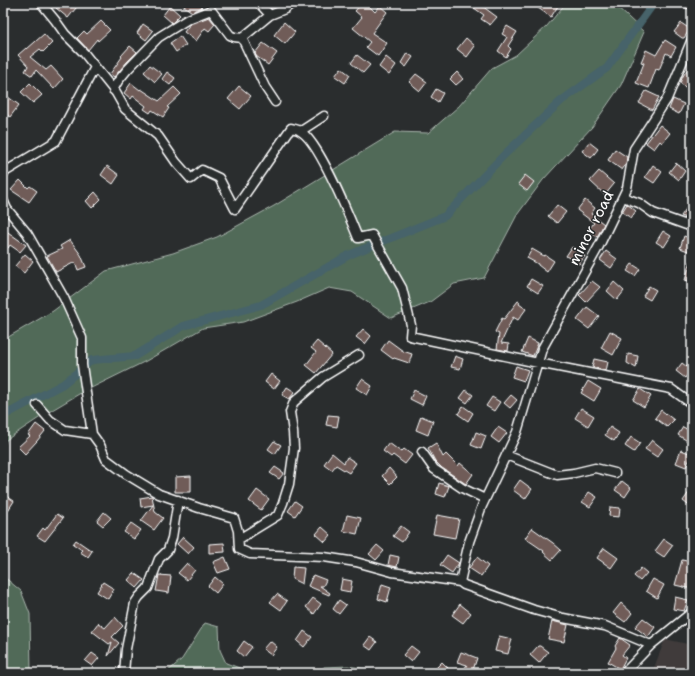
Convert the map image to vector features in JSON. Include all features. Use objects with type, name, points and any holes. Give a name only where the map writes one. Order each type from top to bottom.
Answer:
[{"type":"street","points":[[40,3],[65,34],[84,53],[113,90],[125,109],[158,136],[176,162],[191,179],[202,170],[219,178],[235,209],[291,128],[301,131],[314,146],[325,165],[335,184],[358,238],[376,241],[402,288],[410,325],[410,336],[671,389],[692,404]]},
{"type":"street","points":[[206,3],[230,35],[242,38],[270,15],[285,10],[292,3]]},
{"type":"street","points":[[259,3],[270,15]]},
{"type":"street","points":[[686,3],[692,5]]},
{"type":"street","points":[[113,90],[127,70],[159,37],[188,19],[211,10]]},
{"type":"street","points":[[242,38],[265,87],[274,102]]},
{"type":"street","name":"minor road","points":[[460,582],[469,542],[485,499],[517,432],[542,349],[599,246],[627,188],[634,149],[667,99],[692,39]]},
{"type":"street","points":[[3,173],[56,141],[95,67]]},
{"type":"street","points":[[301,131],[324,116]]},
{"type":"street","points":[[623,196],[639,203],[652,213],[692,227]]},
{"type":"street","points":[[3,200],[7,209],[27,233],[70,311],[82,338],[82,368],[92,434],[100,445],[106,459],[126,474],[160,494],[234,518],[238,531],[239,549],[250,554],[324,556],[356,562],[392,572],[460,582],[464,585],[534,610],[563,618],[605,626],[651,645]]},
{"type":"street","points":[[238,539],[278,515],[283,503],[294,448],[290,412],[294,402],[323,378],[359,355]]},
{"type":"street","points":[[37,405],[50,420],[66,430],[92,434]]},
{"type":"street","points":[[422,452],[434,469],[462,488],[485,499]]},
{"type":"street","points":[[506,455],[557,475],[574,474],[595,468],[615,473]]},
{"type":"street","points":[[124,673],[126,649],[135,604],[139,597],[148,588],[158,559],[168,550],[172,538],[178,500]]},
{"type":"street","points":[[624,673],[651,645],[692,612]]},
{"type":"shaded area","points":[[665,639],[692,645],[692,649],[683,673],[652,673]]},
{"type":"green space","points":[[566,3],[613,3],[644,32],[621,85],[592,127],[543,180],[517,215],[484,278],[454,284],[430,302],[391,318],[352,292],[329,288],[297,302],[243,322],[203,328],[146,361],[79,394],[42,416],[6,440],[3,449],[3,342],[10,336],[53,311],[106,271],[173,253],[217,237],[274,206],[395,132],[428,133],[459,106],[492,68],[516,55],[547,26]]},
{"type":"green space","points":[[3,576],[21,591],[30,614],[31,673],[3,673]]},
{"type":"green space","points":[[205,623],[219,627],[220,650],[226,663],[253,673],[166,673],[182,659]]},
{"type":"green space","points":[[348,666],[377,671],[377,673],[317,673],[324,667]]},
{"type":"building","points":[[61,3],[80,3],[68,18],[56,8]]},
{"type":"building","points":[[180,3],[198,3],[202,7],[192,12]]},
{"type":"building","points":[[362,3],[366,3],[375,12],[380,6],[387,12],[372,33],[387,43],[378,56],[366,47],[370,42],[353,28],[362,17],[355,11]]},
{"type":"building","points":[[467,3],[478,3],[497,17],[490,25],[481,19],[484,15]]},
{"type":"building","points":[[531,3],[553,3],[558,6],[551,17]]},
{"type":"building","points":[[170,6],[180,15],[172,23],[163,15]]},
{"type":"building","points":[[209,17],[215,24],[209,31],[205,28],[196,41],[184,32],[190,24]]},
{"type":"building","points":[[101,21],[110,30],[98,41],[97,39],[88,50],[77,38],[84,31],[87,34]]},
{"type":"building","points":[[284,22],[295,32],[285,44],[274,35]]},
{"type":"building","points":[[681,23],[690,29],[684,38],[674,32]]},
{"type":"building","points":[[143,24],[153,31],[146,40],[137,33]]},
{"type":"building","points":[[507,26],[517,32],[508,46],[511,49],[506,57],[498,51],[507,37],[502,34]]},
{"type":"building","points":[[44,34],[52,43],[43,52],[40,49],[30,57],[46,70],[51,66],[63,79],[54,89],[36,70],[32,76],[25,71],[28,66],[18,55]]},
{"type":"building","points":[[180,36],[186,45],[176,52],[170,43]]},
{"type":"building","points":[[466,38],[475,46],[467,57],[457,49]]},
{"type":"building","points":[[665,40],[676,47],[671,56],[666,53],[659,70],[656,69],[649,88],[636,83],[644,63],[641,62],[646,50],[656,55]]},
{"type":"building","points":[[263,43],[277,53],[268,65],[256,56],[255,53]]},
{"type":"building","points":[[130,46],[137,52],[114,77],[110,74],[122,57],[121,56]]},
{"type":"building","points":[[407,53],[413,57],[406,67],[401,63]]},
{"type":"building","points":[[357,55],[370,65],[363,73],[351,63]]},
{"type":"building","points":[[386,57],[396,65],[389,75],[379,67]]},
{"type":"building","points":[[692,63],[692,86],[689,90],[680,83]]},
{"type":"building","points":[[150,65],[162,74],[155,82],[144,72]]},
{"type":"building","points":[[341,68],[350,75],[345,83],[335,76]]},
{"type":"building","points":[[167,72],[175,78],[170,85],[162,79]]},
{"type":"building","points":[[457,72],[463,79],[456,85],[450,79]]},
{"type":"building","points":[[416,74],[427,82],[420,91],[409,82]]},
{"type":"building","points":[[30,83],[42,95],[33,103],[21,92]]},
{"type":"building","points":[[131,83],[159,101],[174,87],[181,94],[167,107],[169,108],[163,117],[152,110],[150,113],[144,109],[146,106],[133,96],[131,99],[124,93]]},
{"type":"building","points":[[239,86],[251,96],[240,109],[228,99]]},
{"type":"building","points":[[436,89],[443,93],[438,102],[431,97]]},
{"type":"building","points":[[646,91],[659,97],[652,110],[639,103]]},
{"type":"building","points":[[8,97],[19,105],[10,117],[3,112],[3,105]]},
{"type":"building","points":[[673,99],[684,104],[679,114],[669,109]]},
{"type":"building","points":[[660,125],[670,133],[662,143],[660,141],[654,149],[646,143]]},
{"type":"building","points":[[589,142],[598,149],[591,158],[582,151]]},
{"type":"building","points":[[615,149],[627,157],[626,164],[622,170],[608,160]]},
{"type":"building","points":[[676,163],[685,171],[679,180],[669,172]]},
{"type":"building","points":[[653,165],[662,172],[654,183],[645,177]]},
{"type":"building","points":[[107,166],[119,175],[113,184],[101,175]]},
{"type":"building","points":[[599,171],[614,184],[605,195],[590,181]]},
{"type":"building","points":[[525,175],[534,182],[527,191],[518,184]]},
{"type":"building","points":[[20,180],[28,188],[30,186],[37,191],[29,202],[11,190]]},
{"type":"building","points":[[95,192],[101,199],[92,208],[86,201]]},
{"type":"building","points":[[585,200],[595,208],[591,214],[604,224],[597,237],[588,230],[594,223],[577,210]]},
{"type":"building","points":[[627,204],[636,211],[631,218],[622,212]]},
{"type":"building","points":[[557,205],[566,212],[557,223],[548,216]]},
{"type":"building","points":[[688,206],[692,209],[692,217],[690,220],[681,216]]},
{"type":"building","points":[[5,230],[26,245],[20,252],[10,245],[8,248],[3,244],[3,233]]},
{"type":"building","points":[[663,231],[671,236],[664,247],[656,242]]},
{"type":"building","points":[[684,236],[692,239],[688,251],[680,248]]},
{"type":"building","points":[[70,240],[81,255],[86,267],[78,270],[75,262],[56,272],[47,256],[62,249],[60,246]]},
{"type":"building","points":[[572,247],[585,256],[579,264],[566,256]]},
{"type":"building","points":[[532,249],[554,261],[547,272],[538,264],[527,258]]},
{"type":"building","points":[[606,251],[617,259],[611,268],[600,260]]},
{"type":"building","points":[[25,254],[33,261],[24,273],[15,266]]},
{"type":"building","points":[[692,261],[692,282],[685,280]]},
{"type":"building","points":[[632,264],[640,269],[635,276],[627,271]]},
{"type":"building","points":[[531,279],[543,286],[538,293],[527,286]]},
{"type":"building","points":[[592,281],[600,287],[586,302],[579,295]]},
{"type":"building","points":[[614,282],[624,291],[617,300],[607,291]]},
{"type":"building","points":[[649,286],[656,290],[650,300],[643,296]]},
{"type":"building","points":[[518,301],[520,302],[519,304],[526,309],[518,320],[513,317],[501,343],[509,344],[508,351],[497,349],[499,334],[495,332],[502,318],[504,319]]},
{"type":"building","points":[[587,307],[599,316],[589,329],[577,320]]},
{"type":"building","points":[[363,329],[371,336],[365,344],[356,337]]},
{"type":"building","points":[[610,331],[622,338],[613,355],[601,348]]},
{"type":"building","points":[[528,338],[538,343],[533,356],[522,352]]},
{"type":"building","points":[[388,340],[403,351],[412,354],[409,363],[394,358],[393,359],[381,350]]},
{"type":"building","points":[[317,341],[332,354],[316,373],[306,365],[316,352],[311,348]]},
{"type":"building","points":[[628,354],[638,356],[636,368],[627,363]]},
{"type":"building","points":[[455,356],[463,359],[460,369],[451,367]]},
{"type":"building","points":[[594,359],[608,362],[606,371],[592,367]]},
{"type":"building","points":[[682,363],[691,370],[685,378],[676,371]]},
{"type":"building","points":[[516,366],[528,370],[524,381],[512,377]]},
{"type":"building","points":[[271,374],[280,381],[274,389],[265,382]]},
{"type":"building","points":[[362,379],[372,386],[367,395],[356,388]]},
{"type":"building","points":[[588,381],[601,389],[594,401],[581,393]]},
{"type":"building","points":[[287,387],[295,392],[289,399],[282,395]]},
{"type":"building","points":[[640,389],[651,396],[644,407],[633,400]]},
{"type":"building","points":[[414,390],[426,396],[422,405],[410,399]]},
{"type":"building","points":[[466,390],[473,395],[467,403],[460,398]]},
{"type":"building","points":[[511,395],[517,400],[510,408],[504,403]]},
{"type":"building","points":[[492,397],[500,402],[494,411],[486,406]]},
{"type":"building","points":[[463,406],[473,413],[468,421],[458,414]]},
{"type":"building","points":[[581,408],[594,416],[588,426],[575,418]]},
{"type":"building","points":[[661,410],[674,420],[667,427],[655,418]]},
{"type":"building","points":[[328,415],[339,416],[337,427],[326,425]]},
{"type":"building","points":[[421,416],[433,421],[428,435],[416,430]]},
{"type":"building","points":[[36,424],[45,431],[25,454],[18,447],[30,436],[28,435]]},
{"type":"building","points":[[498,427],[507,433],[499,443],[491,437]]},
{"type":"building","points":[[610,427],[619,433],[614,441],[605,435]]},
{"type":"building","points":[[683,427],[692,432],[692,437],[689,442],[678,435]]},
{"type":"building","points":[[476,432],[486,436],[481,449],[471,445]]},
{"type":"building","points":[[631,437],[640,443],[634,452],[625,446]]},
{"type":"building","points":[[652,440],[663,449],[657,457],[645,449]]},
{"type":"building","points":[[274,441],[281,445],[275,454],[268,449]]},
{"type":"building","points":[[389,443],[401,452],[404,449],[412,455],[405,464],[393,455],[391,457],[383,451]]},
{"type":"building","points":[[436,443],[443,457],[446,454],[458,466],[460,463],[473,474],[466,484],[442,468],[435,461],[428,448]]},
{"type":"building","points":[[681,450],[692,454],[686,467],[676,463]]},
{"type":"building","points":[[332,453],[344,463],[347,457],[356,463],[349,473],[336,465],[332,470],[324,464]]},
{"type":"building","points":[[275,467],[284,473],[279,479],[270,473]]},
{"type":"building","points":[[389,468],[397,477],[390,484],[382,476]]},
{"type":"building","points":[[191,476],[191,492],[175,492],[175,477]]},
{"type":"building","points":[[520,480],[532,489],[525,499],[513,490]]},
{"type":"building","points":[[622,481],[631,488],[625,497],[615,490]]},
{"type":"building","points":[[439,483],[449,486],[445,497],[436,494]]},
{"type":"building","points":[[692,488],[692,508],[683,501]]},
{"type":"building","points":[[257,490],[269,499],[261,510],[249,501]]},
{"type":"building","points":[[589,492],[597,497],[590,507],[582,502]]},
{"type":"building","points":[[152,496],[155,512],[163,518],[154,530],[141,521],[153,505],[141,507],[140,498]]},
{"type":"building","points":[[8,497],[14,501],[7,512],[3,509],[3,503]]},
{"type":"building","points":[[295,501],[302,506],[295,516],[288,511]]},
{"type":"building","points":[[610,507],[620,508],[619,517],[609,516]]},
{"type":"building","points":[[104,512],[111,518],[103,526],[97,521]]},
{"type":"building","points":[[57,514],[63,518],[45,541],[37,536],[43,528],[45,530]]},
{"type":"building","points":[[347,515],[361,518],[357,534],[343,531]]},
{"type":"building","points":[[437,515],[459,519],[455,538],[433,534]]},
{"type":"building","points":[[131,523],[141,530],[134,539],[124,532]]},
{"type":"building","points":[[401,526],[409,532],[402,542],[393,536]]},
{"type":"building","points":[[322,527],[331,535],[325,542],[316,534]]},
{"type":"building","points":[[532,528],[561,550],[552,560],[543,552],[544,551],[525,538]]},
{"type":"building","points":[[183,537],[194,547],[188,554],[177,544]]},
{"type":"building","points":[[664,539],[673,545],[664,557],[655,551]]},
{"type":"building","points":[[76,540],[92,551],[88,557],[80,552],[82,550],[73,544]]},
{"type":"building","points":[[224,543],[225,552],[209,553],[209,544]]},
{"type":"building","points":[[377,545],[384,551],[376,560],[369,554]]},
{"type":"building","points":[[604,548],[618,558],[611,568],[597,558]]},
{"type":"building","points":[[390,555],[399,557],[397,567],[388,565]]},
{"type":"building","points":[[447,555],[459,563],[452,573],[440,565]]},
{"type":"building","points":[[225,557],[230,569],[218,573],[213,562]]},
{"type":"building","points":[[477,557],[488,566],[481,576],[469,568]]},
{"type":"building","points":[[682,560],[692,562],[692,589],[675,585]]},
{"type":"building","points":[[187,563],[195,570],[187,580],[178,573]]},
{"type":"building","points":[[293,567],[304,568],[302,584],[292,579]]},
{"type":"building","points":[[641,568],[647,573],[640,581],[634,576]]},
{"type":"building","points":[[134,573],[144,580],[137,588],[128,580]]},
{"type":"building","points":[[159,575],[171,576],[169,593],[156,591]]},
{"type":"building","points":[[313,575],[326,580],[323,586],[320,586],[330,593],[329,595],[308,586]]},
{"type":"building","points":[[215,577],[223,584],[216,593],[208,586]]},
{"type":"building","points":[[342,579],[352,581],[350,592],[340,590]]},
{"type":"building","points":[[653,579],[664,585],[657,598],[646,591]]},
{"type":"building","points":[[103,582],[114,589],[108,599],[97,592]]},
{"type":"building","points":[[382,584],[391,587],[387,602],[378,599]]},
{"type":"building","points":[[277,594],[287,601],[281,610],[270,602]]},
{"type":"building","points":[[675,597],[688,600],[684,611],[673,609]]},
{"type":"building","points":[[313,598],[321,604],[314,614],[306,607]]},
{"type":"building","points":[[339,600],[346,605],[339,614],[333,609]]},
{"type":"building","points":[[621,603],[632,613],[625,622],[613,613]]},
{"type":"building","points":[[460,604],[471,613],[463,623],[452,615]]},
{"type":"building","points":[[115,617],[123,626],[112,637],[119,643],[108,656],[112,642],[109,644],[92,631],[98,623],[105,628]]},
{"type":"building","points":[[643,618],[655,627],[648,637],[635,627]]},
{"type":"building","points":[[552,621],[568,625],[564,642],[548,639]]},
{"type":"building","points":[[304,631],[312,637],[304,647],[297,641]]},
{"type":"building","points":[[499,636],[512,639],[508,654],[495,651]]},
{"type":"building","points":[[370,637],[377,642],[371,650],[364,645]]},
{"type":"building","points":[[620,638],[630,645],[622,655],[626,658],[620,669],[608,662]]},
{"type":"building","points":[[244,641],[252,647],[244,657],[237,651]]},
{"type":"building","points":[[270,641],[277,647],[271,655],[263,649]]},
{"type":"building","points":[[411,646],[419,652],[411,662],[403,655]]},
{"type":"building","points":[[538,646],[548,652],[539,663],[530,655]]},
{"type":"building","points":[[461,652],[477,658],[472,673],[461,673],[467,665],[457,662]]},
{"type":"building","points":[[92,653],[99,658],[92,666],[85,661]]},
{"type":"building","points":[[442,662],[448,668],[443,673],[431,673]]},
{"type":"waterway","points":[[3,416],[63,384],[92,360],[135,356],[183,326],[261,305],[349,255],[445,216],[505,154],[561,101],[607,68],[654,3]]}]
